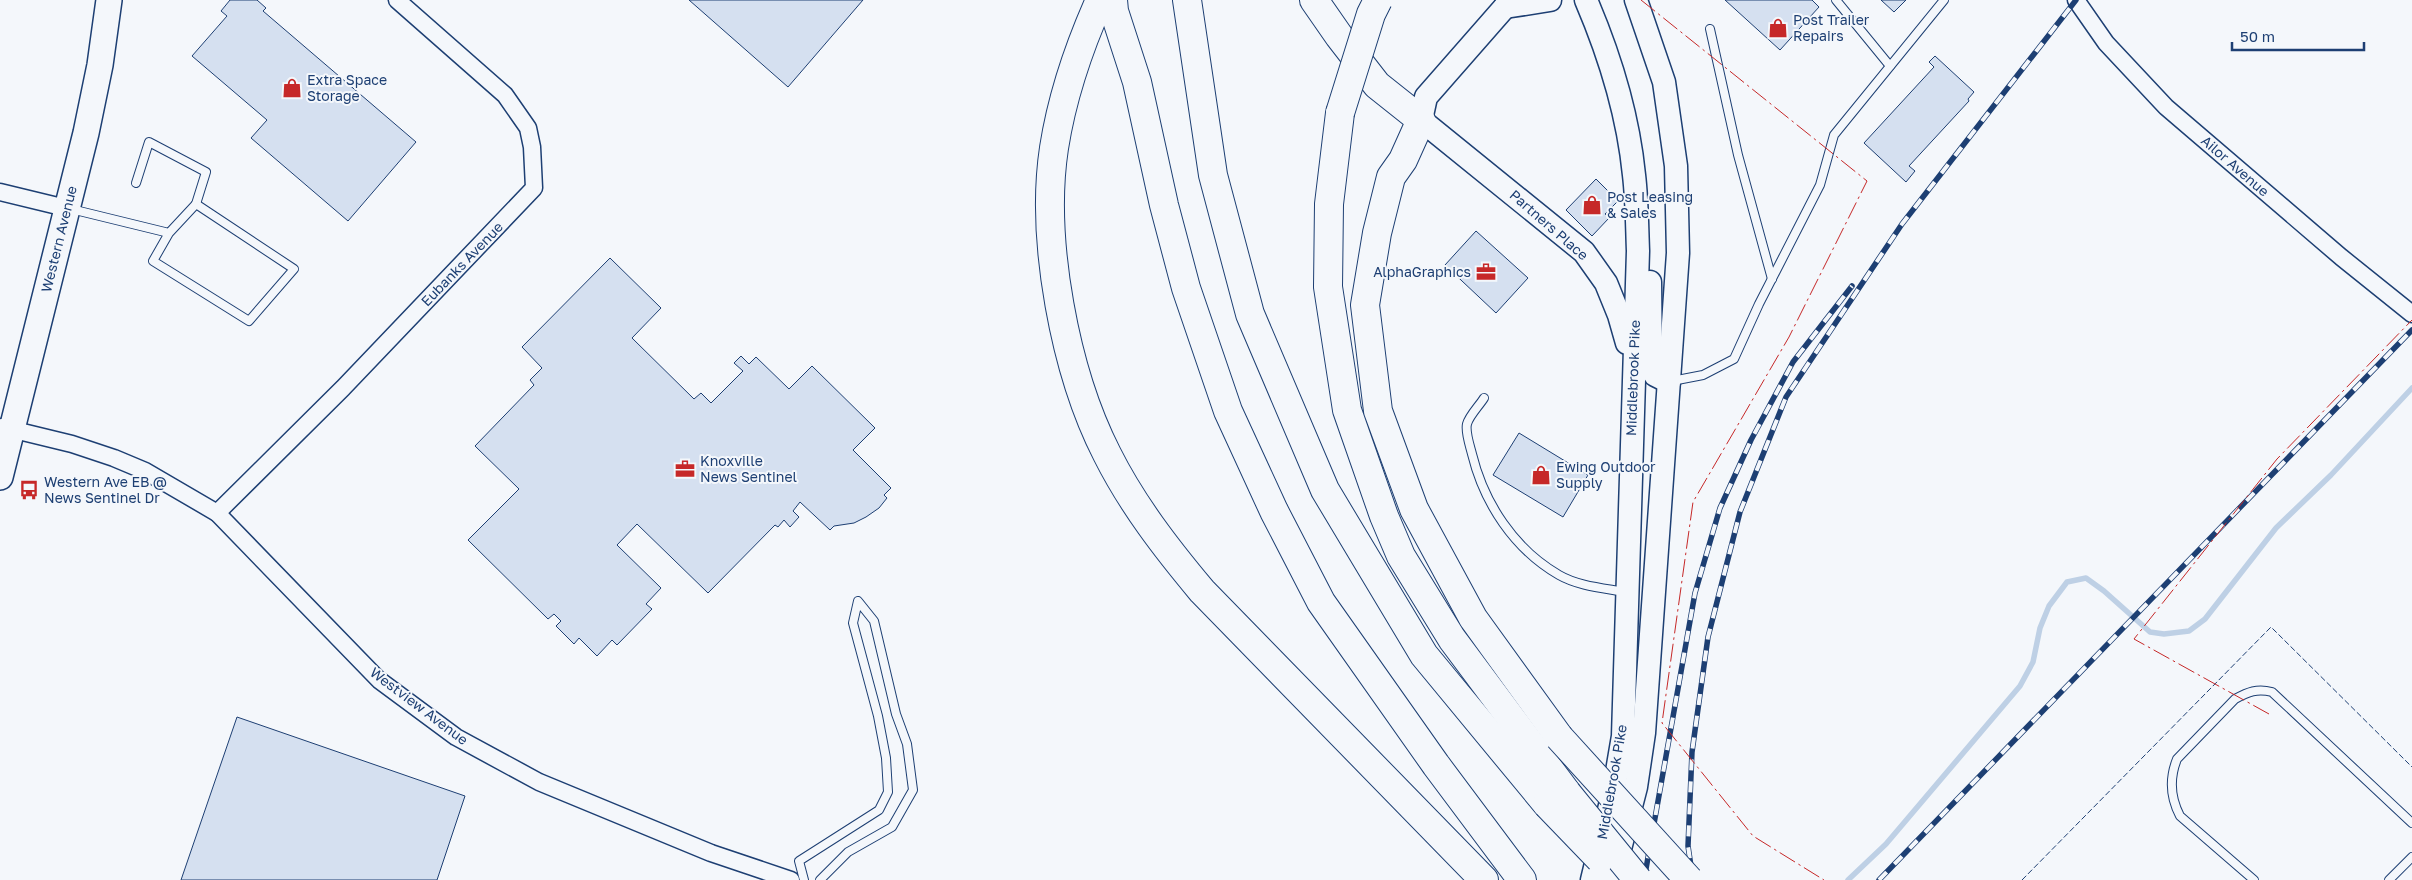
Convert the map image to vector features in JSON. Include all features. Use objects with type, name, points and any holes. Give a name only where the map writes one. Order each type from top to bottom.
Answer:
[{"type":"highway","points":[[1100,0],[1079,47],[1054,148],[1051,183],[1052,227],[1058,296],[1070,357],[1106,454],[1134,502],[1167,549],[1202,591],[1484,880]]},
{"type":"highway","points":[[1113,0],[1114,10],[1137,82],[1164,205],[1186,288],[1228,411],[1274,511],[1321,602],[1436,765],[1521,879]]},
{"type":"highway","points":[[1132,0],[1137,82]]},
{"type":"highway","points":[[1187,0],[1213,175],[1250,314],[1325,490],[1424,654],[1557,799],[1638,880]]},
{"type":"highway","points":[[1314,0],[1339,36],[1378,85],[1421,120],[1403,160],[1391,176],[1377,232],[1365,305],[1378,411],[1414,509],[1473,618],[1560,737],[1689,880]]},
{"type":"highway","points":[[1378,0],[1371,14],[1340,113],[1329,204],[1328,287],[1347,410],[1384,516],[1401,556],[1452,639],[1557,799],[1620,880]]},
{"type":"main road","name":"Western Avenue","points":[[0,477],[6,428],[86,134],[100,65],[109,0]]},
{"type":"main road","points":[[1421,120],[1426,97],[1508,4],[1550,0]]},
{"type":"main road","points":[[1554,0],[1587,4]]},
{"type":"main road","name":"Middlebrook Pike","points":[[1592,880],[1614,789],[1622,736],[1627,592],[1645,378],[1678,253],[1676,166],[1664,82],[1636,0]]},
{"type":"main road","name":"Middlebrook Pike","points":[[1587,4],[1604,44],[1622,105],[1634,175],[1654,593],[1642,742],[1636,787],[1612,880]]},
{"type":"main road","name":"Partners Place","points":[[1421,120],[1584,252],[1606,283],[1645,378]]},
{"type":"main road","points":[[1638,251],[1648,274],[1651,293],[1651,366],[1655,375],[1645,378]]},
{"type":"main road","points":[[1627,592],[1654,593]]},
{"type":"street","name":"Eubanks Avenue","points":[[217,513],[336,395],[534,188],[532,147],[528,128],[505,95],[397,0]]},
{"type":"street","name":"Ailor Avenue","points":[[2076,0],[2106,43],[2166,107],[2341,257],[2412,314]]},
{"type":"street","points":[[0,192],[66,208]]},
{"type":"street","name":"Westview Avenue","points":[[6,428],[72,444],[145,471],[217,513],[379,680],[456,737],[539,782],[711,853],[791,880]]},
{"type":"lane","points":[[1836,0],[1890,66]]},
{"type":"lane","points":[[1645,378],[1703,375],[1734,360],[1772,279],[1820,186],[1834,135],[1944,0]]},
{"type":"lane","points":[[1710,29],[1738,156],[1772,279]]},
{"type":"lane","points":[[136,183],[148,142],[206,172],[196,204],[169,233],[154,261],[249,321],[294,269],[196,204]]},
{"type":"lane","points":[[66,208],[169,233]]},
{"type":"lane","points":[[1484,398],[1467,424],[1468,441],[1475,468],[1488,501],[1517,542],[1559,575],[1593,586],[1627,592]]},
{"type":"lane","points":[[804,880],[799,861],[879,810],[888,792],[886,758],[881,733],[853,623],[858,601],[874,622],[896,714],[907,744],[913,790],[892,828],[848,852],[820,880]]},
{"type":"lane","points":[[2254,880],[2180,816],[2174,804],[2171,782],[2172,770],[2177,759],[2235,699],[2247,692],[2261,689],[2272,692],[2412,823]]},
{"type":"lane","points":[[2389,880],[2412,857]]},
{"type":"building","name":"Extra Space Storage","points":[[230,0],[257,0],[266,8],[263,11],[416,142],[348,221],[251,138],[267,120],[192,56],[227,16],[221,11]]},
{"type":"building","points":[[689,0],[863,0],[788,87]]},
{"type":"building","name":"Post Trailer Repairs","points":[[1725,0],[1812,0],[1819,7],[1780,50]]},
{"type":"building","points":[[1881,0],[1906,0],[1894,12]]},
{"type":"building","points":[[1935,56],[1974,92],[1968,99],[1969,101],[1909,166],[1915,171],[1906,182],[1864,143],[1934,67],[1929,62]]},
{"type":"building","name":"Post Leasing & Sales","points":[[1596,179],[1618,201],[1605,214],[1609,218],[1592,236],[1566,210]]},
{"type":"building","name":"AlphaGraphics","points":[[1476,231],[1528,278],[1496,313],[1445,265]]},
{"type":"building","name":"Knoxville News Sentinel","points":[[610,258],[661,308],[632,338],[694,399],[701,393],[711,403],[743,371],[734,363],[741,356],[749,364],[756,357],[789,389],[812,366],[875,428],[853,450],[891,488],[884,495],[887,498],[879,508],[866,517],[854,523],[834,526],[830,530],[800,502],[793,511],[799,517],[790,527],[784,520],[778,527],[775,525],[708,593],[637,524],[617,545],[661,588],[646,604],[652,609],[617,645],[612,640],[597,656],[579,638],[574,644],[556,626],[561,621],[554,614],[548,619],[468,540],[519,489],[475,446],[534,385],[530,380],[542,368],[522,347]]},
{"type":"building","name":"Ewing Outdoor Supply","points":[[1519,433],[1588,475],[1563,517],[1493,475]]},
{"type":"building","points":[[237,717],[465,796],[437,880],[181,880]]},
{"type":"waterway","points":[[1848,880],[1886,844],[2020,686],[2033,662],[2040,628],[2049,606],[2067,582],[2086,578],[2104,591],[2150,632],[2164,634],[2189,631],[2205,619],[2276,528],[2331,475],[2412,388]]},
{"type":"railway","points":[[1693,880],[1688,846],[1692,752],[1708,637],[1740,512],[1786,397],[1902,224],[2076,0]]},
{"type":"railway","points":[[1644,880],[1695,593],[1720,508],[1751,440],[1793,362],[1852,286]]},
{"type":"railway","points":[[1879,880],[2412,330]]},
{"type":"fence","points":[[2022,880],[2271,627],[2412,767]]},
{"type":"power","points":[[1641,0],[1867,181],[1789,337],[1693,502],[1662,723],[1753,836],[1824,880]]},
{"type":"power","points":[[2269,714],[2134,639],[2277,459],[2412,320]]},
{"type":"place","name":"Post Trailer Repairs","points":[[1778,28]]},
{"type":"place","name":"Extra Space Storage","points":[[292,88]]},
{"type":"place","name":"Post Leasing & Sales","points":[[1592,205]]},
{"type":"place","name":"AlphaGraphics","points":[[1486,272]]},
{"type":"place","name":"Knoxville News Sentinel","points":[[685,469]]},
{"type":"place","name":"Ewing Outdoor Supply","points":[[1541,475]]},
{"type":"place","name":"Western Ave EB @ News Sentinel Dr","points":[[29,490]]}]
